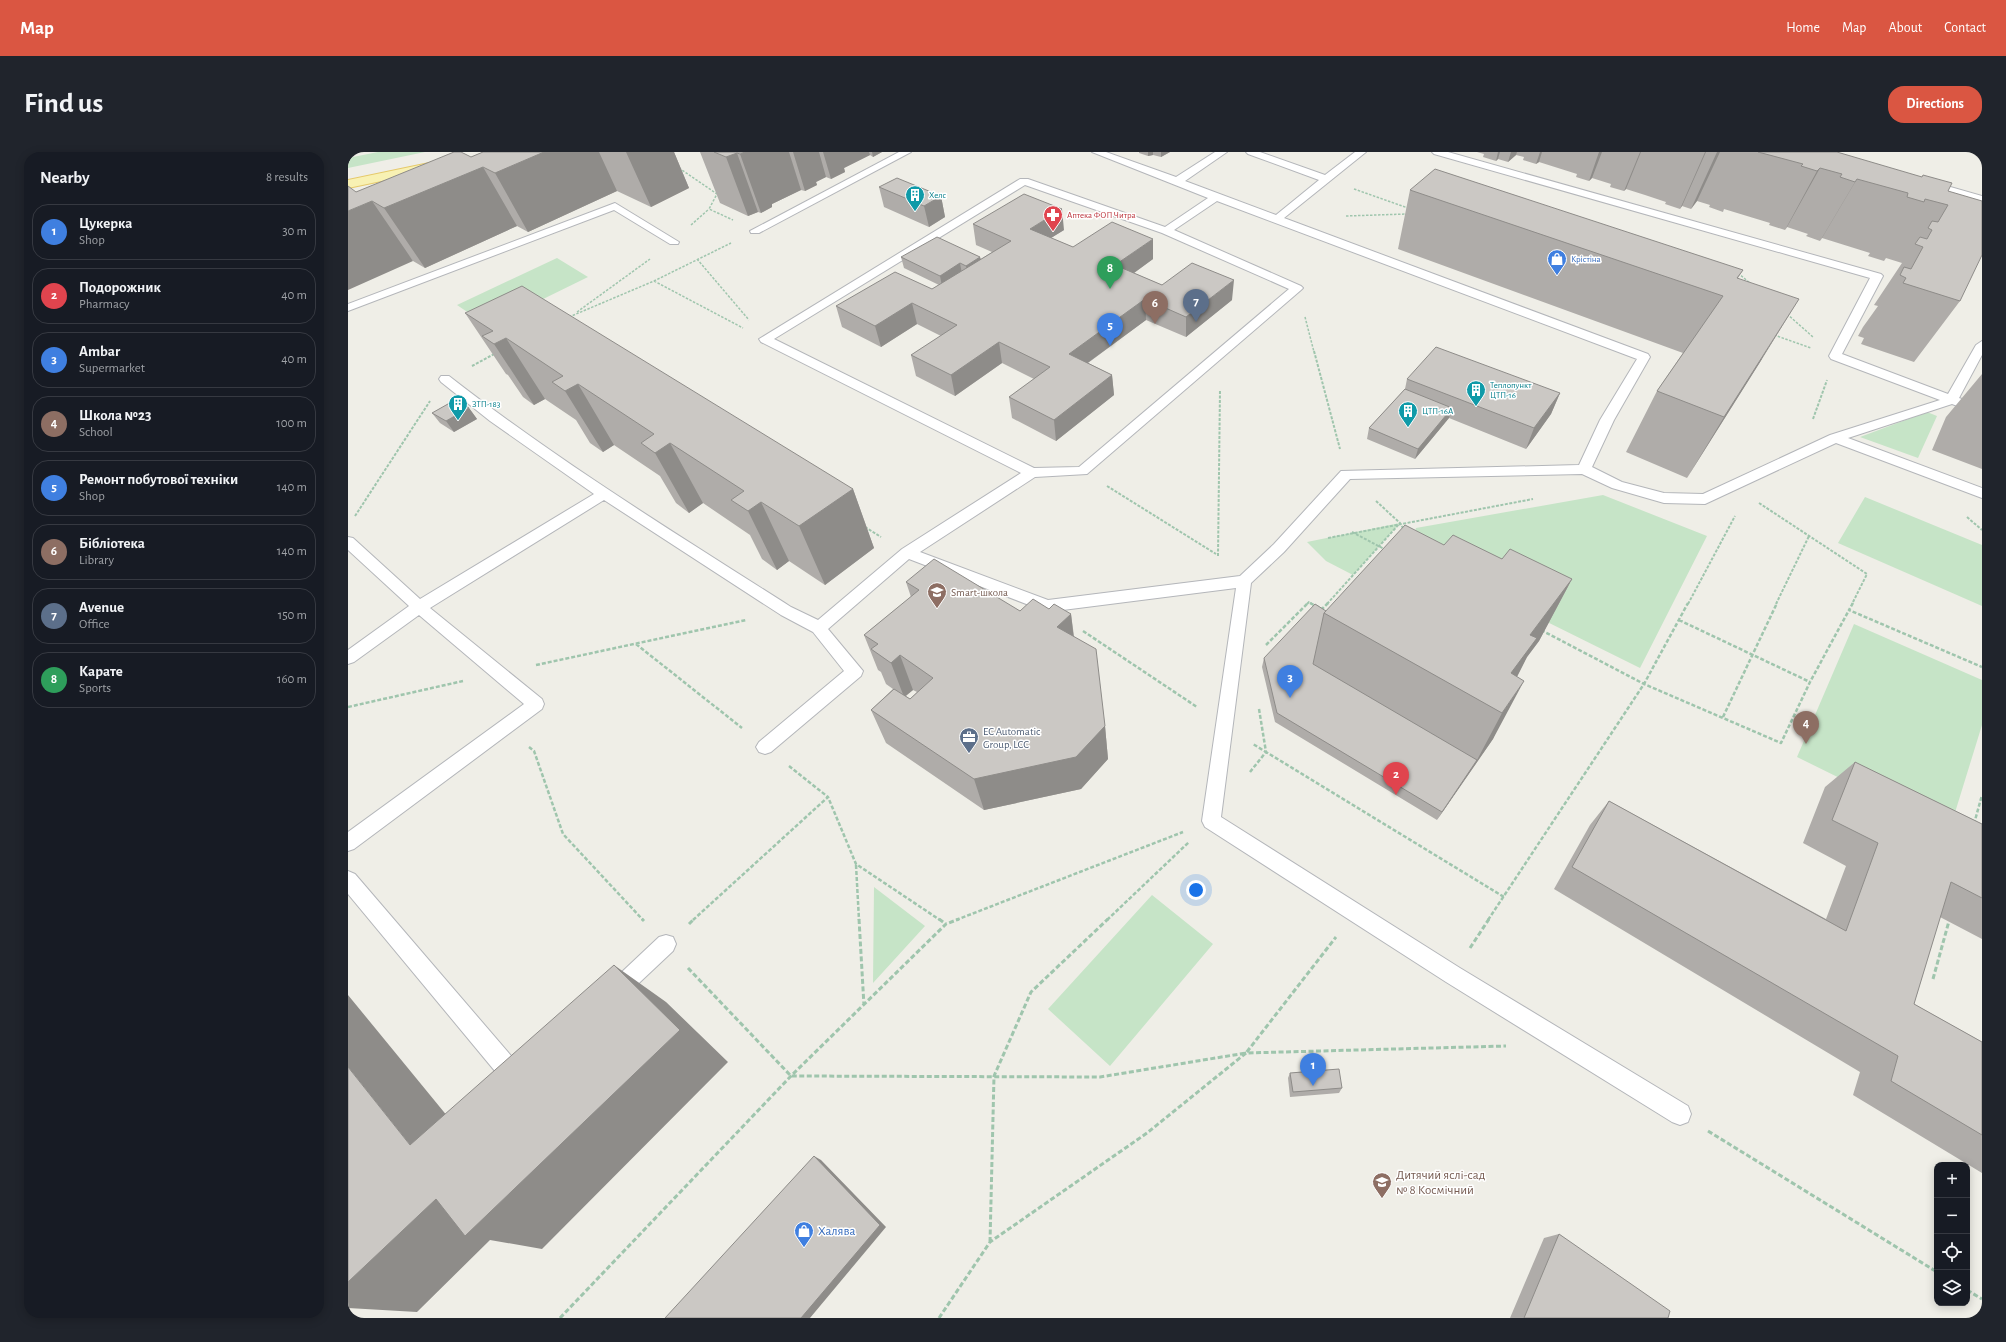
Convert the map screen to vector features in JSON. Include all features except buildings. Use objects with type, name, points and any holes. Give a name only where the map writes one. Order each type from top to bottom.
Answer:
[{"type":"main road","points":[[348,184],[446,163]]},
{"type":"street","points":[[1906,179],[1982,200]]},
{"type":"lane","points":[[755,231],[906,152]]},
{"type":"lane","points":[[1097,152],[1644,357],[1607,420],[1584,469]]},
{"type":"lane","points":[[1177,181],[1222,152]]},
{"type":"lane","points":[[1251,152],[1326,179]]},
{"type":"lane","points":[[1277,219],[1361,152]]},
{"type":"lane","points":[[1437,152],[1877,276],[1836,356],[1982,410]]},
{"type":"lane","points":[[1024,181],[1166,231],[1297,288],[1082,471],[1032,473],[765,339],[1024,181]]},
{"type":"lane","points":[[1166,231],[1216,197]]},
{"type":"lane","points":[[348,308],[615,206],[674,242]]},
{"type":"lane","points":[[907,553],[1046,606],[1244,581],[1279,548],[1346,474],[1584,469],[1617,485],[1664,498],[1704,499],[1836,438],[1952,400],[1982,345]]},
{"type":"lane","points":[[445,379],[495,418],[604,494],[786,611],[820,628],[847,665],[856,671],[765,747]]},
{"type":"lane","points":[[1836,438],[1982,493]]},
{"type":"lane","points":[[820,628],[907,553],[1032,473]]},
{"type":"lane","points":[[348,658],[419,607],[604,494]]},
{"type":"lane","points":[[348,542],[419,607],[536,704],[348,843]]},
{"type":"lane","points":[[1244,581],[1211,821],[1453,975],[1680,1114]]},
{"type":"lane","points":[[348,880],[519,1082],[530,1071]]},
{"type":"lane","points":[[604,1002],[666,944]]},
{"type":"path","points":[[573,315],[674,242],[709,208],[717,194],[673,164]]},
{"type":"path","points":[[1326,179],[1414,210]]},
{"type":"path","points":[[709,208],[755,231]]},
{"type":"path","points":[[1345,216],[1414,213]]},
{"type":"path","points":[[566,318],[654,282],[755,231]]},
{"type":"path","points":[[697,259],[765,339]]},
{"type":"path","points":[[1735,270],[1752,285]]},
{"type":"path","points":[[654,282],[765,339]]},
{"type":"path","points":[[1297,288],[1346,474]]},
{"type":"path","points":[[1782,310],[1836,356]]},
{"type":"path","points":[[1769,333],[1836,356]]},
{"type":"path","points":[[352,521],[445,379],[499,352]]},
{"type":"path","points":[[1217,555],[1221,354]]},
{"type":"path","points":[[1800,455],[1836,356]]},
{"type":"path","points":[[1082,471],[1217,555],[1244,581]]},
{"type":"path","points":[[1540,630],[1644,684],[1780,743],[1810,682],[1867,574],[1734,486]]},
{"type":"path","points":[[1453,975],[1644,684],[1747,494]]},
{"type":"path","points":[[1279,548],[1352,532],[1539,498]]},
{"type":"path","points":[[1400,523],[1407,536]]},
{"type":"path","points":[[1262,648],[1309,602],[1322,609],[1400,523]]},
{"type":"path","points":[[860,524],[907,553]]},
{"type":"path","points":[[1352,532],[1392,553]]},
{"type":"path","points":[[1723,717],[1751,655],[1809,536]]},
{"type":"path","points":[[1046,606],[1224,726],[1504,897]]},
{"type":"path","points":[[1849,610],[1982,667]]},
{"type":"path","points":[[348,708],[498,673],[786,611]]},
{"type":"path","points":[[1679,620],[1810,682]]},
{"type":"path","points":[[636,644],[828,797],[856,864],[864,1006]]},
{"type":"path","points":[[1248,775],[1266,752],[1258,706]]},
{"type":"path","points":[[506,726],[534,751],[563,834],[791,1076],[1100,1077],[1246,1053],[1510,1046]]},
{"type":"path","points":[[1973,830],[1982,795]]},
{"type":"path","points":[[666,944],[828,797]]},
{"type":"path","points":[[560,1318],[791,1076],[946,924],[1211,821]]},
{"type":"path","points":[[990,1242],[994,1076],[1032,992],[1211,821]]},
{"type":"path","points":[[856,864],[946,924]]},
{"type":"path","points":[[938,1318],[990,1242],[1147,1133],[1246,1053],[1355,913]]},
{"type":"path","points":[[1933,979],[1949,922]]},
{"type":"path","points":[[1680,1114],[1934,1270]]},
{"type":"path","points":[[1970,1292],[1982,1300]]},
{"type":"green space","points":[[378,152],[425,152],[348,168],[348,158]]},
{"type":"green space","points":[[557,258],[588,277],[488,326],[457,305]]},
{"type":"green space","points":[[1927,412],[1937,416],[1918,458],[1860,437]]},
{"type":"green space","points":[[1603,495],[1707,536],[1640,668],[1432,565],[1413,537],[1416,528]]},
{"type":"green space","points":[[1865,497],[1982,545],[1982,606],[1838,543]]},
{"type":"green space","points":[[1400,523],[1353,575],[1326,561],[1307,542]]},
{"type":"green space","points":[[1854,624],[1982,680],[1982,725],[1949,832],[1797,757]]},
{"type":"green space","points":[[874,887],[925,926],[873,983]]},
{"type":"green space","points":[[1152,895],[1213,944],[1110,1066],[1048,1009]]},
{"type":"place","name":"Хелс","points":[[915,212]]},
{"type":"place","name":"Аптека ФОП Читра","points":[[1053,232]]},
{"type":"place","name":"Крістіна","points":[[1557,276]]},
{"type":"place","name":"Карате","points":[[1110,289]]},
{"type":"place","name":"Avenue","points":[[1196,322]]},
{"type":"place","name":"Бібліотека","points":[[1155,324]]},
{"type":"place","name":"Ремонт побутової техніки","points":[[1110,346]]},
{"type":"place","name":"Теплопункт ЦТП-16","points":[[1476,407]]},
{"type":"place","name":"ЗТП-183","points":[[458,421]]},
{"type":"place","name":"ЦТП-16А","points":[[1408,428]]},
{"type":"place","name":"Smart-школа","points":[[937,609]]},
{"type":"place","name":"Ambar","points":[[1290,698]]},
{"type":"place","name":"Школа №23","points":[[1806,744]]},
{"type":"place","name":"EC Automatic Group, LCC","points":[[969,754]]},
{"type":"place","name":"Подорожник","points":[[1396,795]]},
{"type":"place","name":"Цукерка","points":[[1313,1086]]},
{"type":"place","name":"Дитячий яслі-сад № 8 Космічний","points":[[1382,1199]]},
{"type":"place","name":"Халява","points":[[804,1248]]}]
